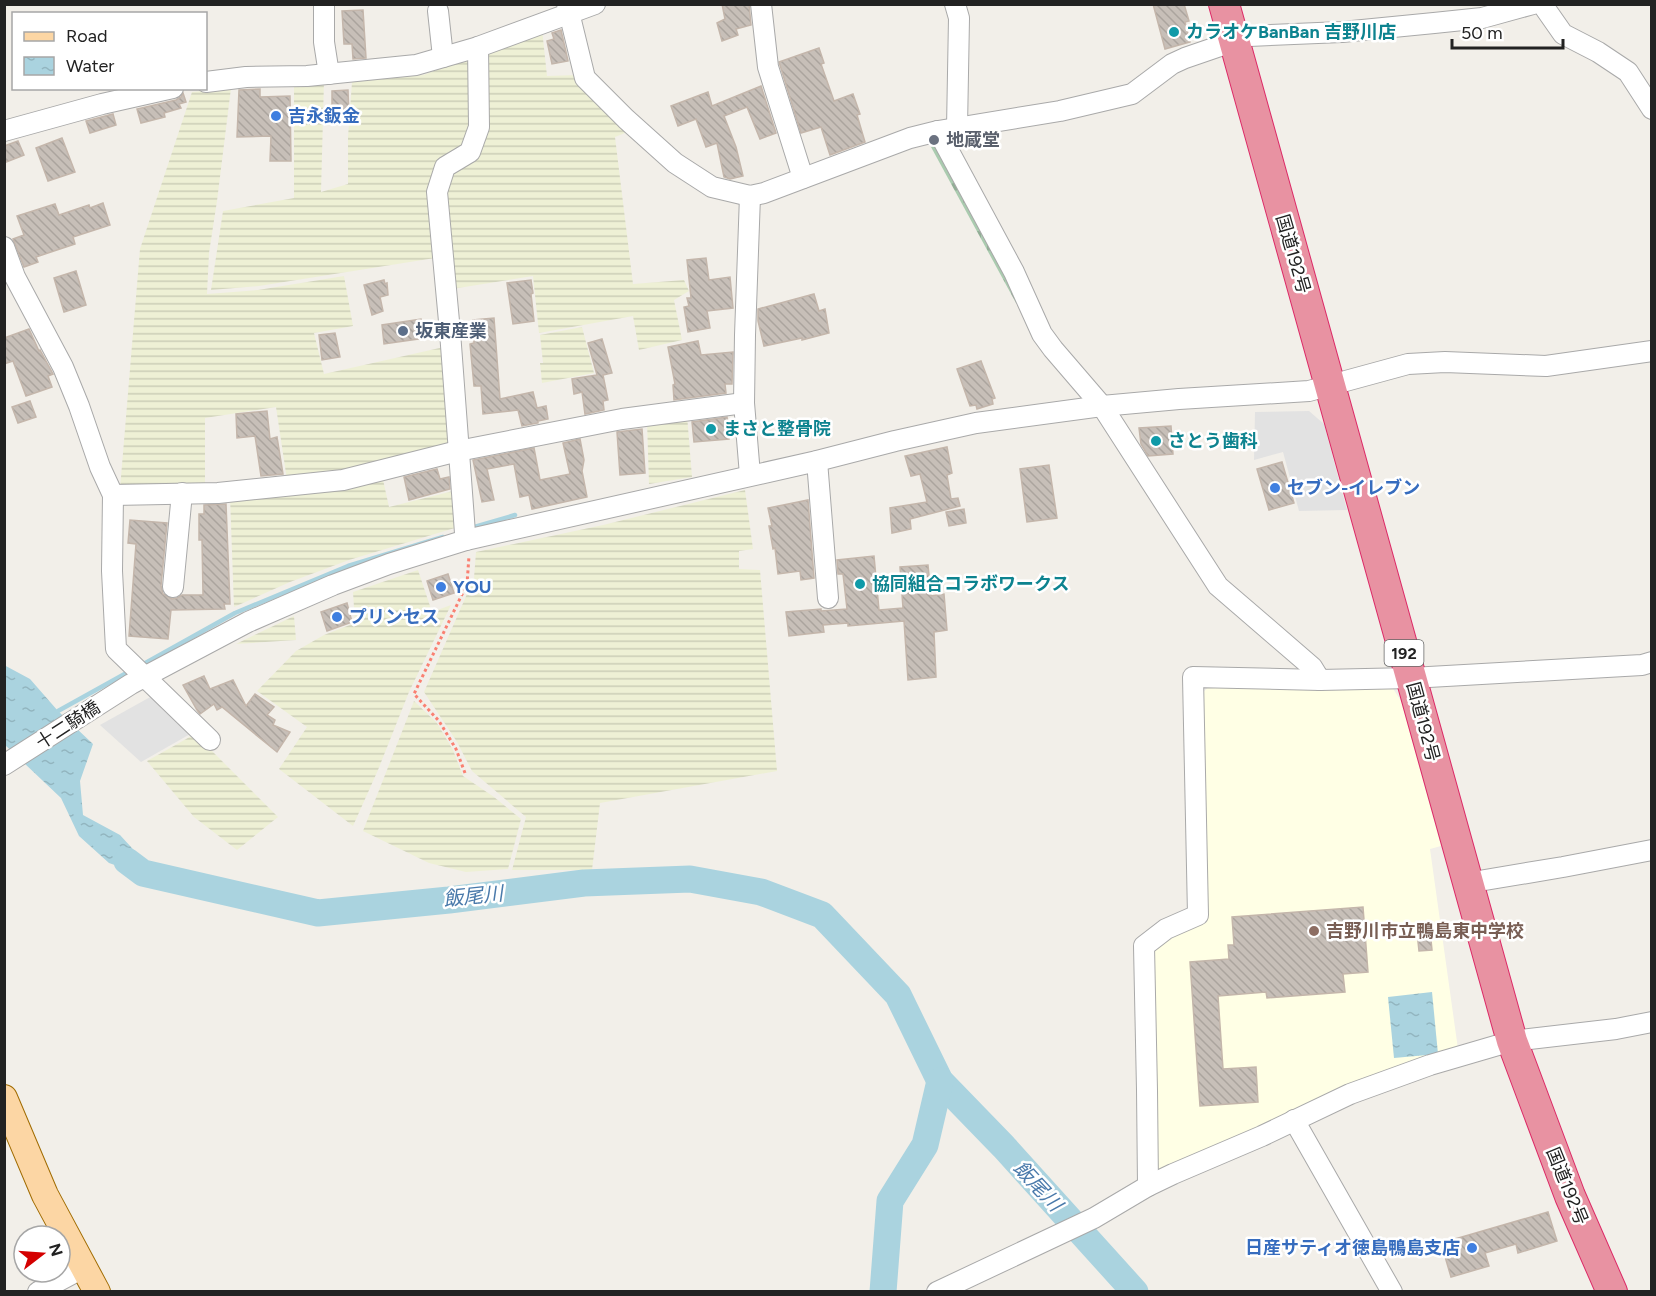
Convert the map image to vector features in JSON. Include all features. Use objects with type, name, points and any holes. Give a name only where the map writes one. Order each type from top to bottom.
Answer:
[{"type":"highway","name":"国道192号","points":[[1224,4],[1512,1041],[1570,1196],[1612,1292]]},
{"type":"main road","points":[[4,1098],[45,1196],[97,1292]]},
{"type":"street","points":[[324,4],[324,42],[329,74]]},
{"type":"street","points":[[207,82],[246,77],[307,76],[416,65],[478,46],[568,10],[595,4]]},
{"type":"street","points":[[761,4],[768,67],[803,178]]},
{"type":"street","points":[[955,4],[959,18],[948,129],[1042,334],[1102,406],[1218,586],[1312,667],[1320,680]]},
{"type":"street","points":[[568,10],[585,78],[675,163],[712,187],[750,196],[764,193],[910,138],[948,129],[1060,111],[1132,94],[1172,64],[1249,36],[1342,32],[1432,14],[1482,18],[1533,4]]},
{"type":"street","points":[[1542,4],[1563,34],[1598,52],[1628,72],[1652,109]]},
{"type":"street","points":[[438,11],[442,57]]},
{"type":"street","points":[[465,533],[437,192],[445,167],[470,152],[479,127],[478,46]]},
{"type":"street","points":[[4,131],[102,104],[164,90]]},
{"type":"street","points":[[750,196],[744,403],[750,475]]},
{"type":"street","points":[[4,247],[10,280],[63,366],[100,468],[113,495],[112,571],[116,649],[137,673],[210,740]]},
{"type":"street","name":"十二騎橋","points":[[4,765],[137,673],[333,585],[465,533],[817,461],[976,423],[1102,406],[1309,391],[1408,364],[1445,362],[1545,366],[1652,351]]},
{"type":"street","points":[[113,495],[218,492],[343,480],[458,451],[622,419],[744,403]]},
{"type":"street","points":[[817,461],[828,598]]},
{"type":"street","points":[[173,587],[182,493]]},
{"type":"street","points":[[1148,1186],[1144,946],[1166,929],[1198,915],[1193,677],[1320,680],[1411,678],[1642,665],[1652,662]]},
{"type":"street","points":[[1467,883],[1652,850]]},
{"type":"street","points":[[937,1292],[1094,1218],[1148,1186],[1360,1091],[1430,1065],[1512,1041],[1616,1029],[1652,1022]]},
{"type":"street","points":[[1294,1120],[1392,1292]]},
{"type":"street","points":[[38,1292],[85,1267]]},
{"type":"path","points":[[465,533],[469,555],[466,584],[414,694],[439,721],[456,749],[465,773]]},
{"type":"shaded area","points":[[542,29],[547,76],[578,75],[630,131],[615,137],[633,284],[684,280],[689,291],[674,300],[682,340],[639,350],[633,316],[539,333],[533,276],[452,289],[445,190],[452,170],[474,160],[484,51]]},
{"type":"shaded area","points":[[469,58],[474,127],[466,147],[439,166],[435,258],[259,286],[211,290],[223,211],[294,198],[294,83],[324,81],[321,192],[348,184],[348,137],[352,82],[423,75]]},
{"type":"shaded area","points":[[231,88],[209,253],[207,294],[258,290],[344,276],[353,326],[314,333],[324,374],[444,347],[454,448],[343,474],[287,480],[276,407],[205,418],[205,488],[120,489],[140,249],[192,92]]},
{"type":"shaded area","points":[[582,327],[594,373],[542,383],[540,363],[543,363],[540,335]]},
{"type":"shaded area","points":[[1309,411],[1324,424],[1347,510],[1299,511],[1283,452],[1254,460],[1255,412]]},
{"type":"shaded area","points":[[687,415],[692,477],[649,484],[647,421]]},
{"type":"shaded area","points":[[382,475],[389,507],[457,490],[458,527],[349,560],[290,582],[234,607],[230,496]]},
{"type":"shaded area","points":[[745,490],[753,549],[739,551],[739,569],[760,570],[777,771],[600,803],[592,870],[512,870],[526,817],[472,771],[457,742],[424,692],[474,578],[476,552],[603,525]]},
{"type":"shaded area","points":[[418,570],[432,612],[451,605],[409,692],[353,826],[279,769],[307,727],[257,691],[296,651],[324,635],[355,623],[353,592]]},
{"type":"shaded area","points":[[294,616],[296,640],[236,644]]},
{"type":"shaded area","name":"吉野川市立鴨島東中学校","points":[[1388,681],[1401,701],[1441,846],[1430,849],[1458,1049],[1310,1103],[1154,1174],[1151,954],[1167,940],[1207,922],[1200,695],[1211,685]]},
{"type":"shaded area","points":[[152,696],[192,733],[141,762],[100,725]]},
{"type":"shaded area","points":[[414,701],[437,723],[453,750],[463,776],[521,819],[508,869],[466,872],[429,863],[363,831]]},
{"type":"shaded area","points":[[195,734],[278,817],[237,850],[194,817],[147,761]]},
{"type":"green space","points":[[940,144],[1024,307],[1016,303],[931,147]]},
{"type":"water","points":[[4,665],[30,679],[58,711],[93,744],[80,781],[83,815],[120,835],[163,882],[109,863],[79,836],[61,798],[5,745]]},
{"type":"water","points":[[1432,992],[1438,1054],[1394,1058],[1388,997]]},
{"type":"building","points":[[722,4],[749,4],[751,25],[736,29],[738,35],[722,41],[717,23],[725,19]]},
{"type":"building","name":"カラオケBanBan 吉野川店","points":[[1153,4],[1184,4],[1189,21],[1185,22],[1190,42],[1165,49]]},
{"type":"building","points":[[363,10],[366,58],[353,59],[352,44],[344,44],[342,11]]},
{"type":"building","points":[[561,30],[568,61],[552,64],[547,41],[554,39],[552,33]]},
{"type":"building","points":[[819,48],[824,63],[821,64],[834,101],[853,94],[860,114],[857,115],[865,142],[830,155],[821,127],[801,133],[779,62]]},
{"type":"building","points":[[761,86],[776,133],[760,139],[747,107],[724,116],[736,147],[743,176],[730,179],[724,177],[717,143],[706,147],[696,119],[678,126],[671,106],[708,92],[712,106]]},
{"type":"building","name":"吉永鈑金","points":[[260,89],[260,97],[290,96],[291,161],[270,161],[271,136],[237,137],[239,90]]},
{"type":"building","points":[[348,90],[349,117],[332,117],[332,91]]},
{"type":"building","points":[[183,93],[186,102],[179,104],[181,108],[164,113],[165,117],[141,123],[137,109],[176,100]]},
{"type":"building","points":[[113,114],[116,125],[90,133],[86,121]]},
{"type":"building","points":[[62,138],[75,172],[48,181],[36,148]]},
{"type":"building","points":[[18,141],[24,155],[4,163],[4,146]]},
{"type":"building","points":[[103,203],[110,225],[73,237],[75,244],[36,257],[38,262],[24,267],[13,239],[24,235],[17,216],[55,204],[59,215]]},
{"type":"building","points":[[706,258],[709,280],[730,277],[733,308],[707,311],[710,328],[688,332],[684,307],[689,306],[687,298],[691,298],[687,260]]},
{"type":"building","points":[[76,271],[86,305],[64,312],[54,278]]},
{"type":"building","points":[[384,280],[385,284],[387,283],[388,295],[380,297],[383,311],[372,315],[364,285]]},
{"type":"building","points":[[531,280],[534,321],[513,324],[507,283]]},
{"type":"building","points":[[814,294],[819,311],[825,309],[829,333],[764,346],[758,321],[758,309]]},
{"type":"building","points":[[494,318],[500,399],[533,392],[537,408],[546,406],[548,419],[522,426],[518,410],[483,414],[481,386],[474,386],[470,344],[474,343],[473,320]]},
{"type":"building","name":"坂東産業","points":[[421,319],[425,338],[384,344],[382,325]]},
{"type":"building","points":[[29,329],[53,374],[48,376],[52,387],[26,396],[13,361],[4,364],[4,338]]},
{"type":"building","points":[[335,333],[340,357],[322,360],[319,335]]},
{"type":"building","points":[[602,339],[612,373],[603,375],[608,400],[603,401],[604,410],[585,414],[582,392],[574,394],[572,379],[597,375],[588,343]]},
{"type":"building","points":[[698,341],[701,355],[733,352],[732,384],[725,384],[726,393],[674,400],[673,385],[675,384],[668,347]]},
{"type":"building","points":[[981,361],[995,398],[992,399],[993,404],[977,409],[976,405],[970,406],[957,369]]},
{"type":"building","points":[[30,401],[36,417],[18,423],[12,407]]},
{"type":"building","points":[[267,411],[270,439],[277,437],[283,474],[261,476],[255,436],[237,438],[236,414]]},
{"type":"building","name":"まさと整骨院","points":[[727,417],[729,439],[694,442],[692,422]]},
{"type":"building","name":"さとう歯科","points":[[1171,426],[1173,454],[1148,456],[1141,444],[1139,428]]},
{"type":"building","points":[[642,429],[645,473],[620,475],[617,432]]},
{"type":"building","points":[[580,439],[584,460],[582,471],[587,497],[532,509],[529,495],[520,497],[514,464],[487,469],[494,500],[482,502],[473,460],[534,448],[540,480],[570,474],[563,443]]},
{"type":"building","points":[[947,447],[952,473],[947,475],[951,499],[958,498],[960,506],[910,519],[911,529],[892,533],[890,508],[927,502],[920,474],[911,476],[905,456]]},
{"type":"building","points":[[1282,462],[1294,503],[1269,510],[1257,469]]},
{"type":"building","points":[[1049,465],[1057,518],[1027,522],[1020,469]]},
{"type":"building","points":[[437,469],[440,479],[449,477],[450,489],[409,500],[404,477]]},
{"type":"building","points":[[808,500],[814,578],[801,580],[800,571],[778,574],[768,508]]},
{"type":"building","points":[[226,504],[230,604],[224,604],[225,609],[171,610],[168,639],[129,636],[136,544],[128,543],[130,520],[167,523],[161,586],[163,594],[172,599],[182,595],[203,595],[199,514],[204,514],[204,505]]},
{"type":"building","points":[[964,509],[966,523],[949,526],[946,512]]},
{"type":"building","points":[[874,556],[879,610],[903,608],[900,567],[928,565],[931,596],[944,594],[947,630],[934,632],[936,677],[908,680],[904,621],[848,626],[848,623],[823,625],[824,632],[789,636],[786,612],[847,609],[843,574],[838,574],[837,560]]},
{"type":"building","name":"YOU","points":[[448,574],[454,593],[433,600],[427,581]]},
{"type":"building","name":"プリンセス","points":[[347,603],[352,622],[327,631],[321,612]]},
{"type":"building","points":[[204,676],[210,689],[233,680],[246,706],[255,694],[274,707],[267,715],[275,720],[273,725],[290,732],[277,752],[222,707],[217,710],[214,704],[200,714],[183,685]]},
{"type":"building","points":[[1363,907],[1368,972],[1343,974],[1345,992],[1267,998],[1266,992],[1218,996],[1223,1069],[1256,1067],[1258,1102],[1200,1106],[1190,962],[1229,959],[1228,945],[1234,945],[1232,917]]},
{"type":"building","points":[[1430,930],[1432,950],[1419,951],[1417,932]]},
{"type":"building","name":"日産サティオ徳島鴨島支店","points":[[1548,1212],[1557,1241],[1518,1253],[1516,1244],[1485,1253],[1489,1266],[1451,1277],[1441,1243]]},
{"type":"waterway","points":[[471,528],[515,515]]},
{"type":"waterway","points":[[140,666],[235,613],[348,566],[443,537]]},
{"type":"waterway","points":[[58,711],[130,671]]},
{"type":"waterway","name":"飯尾川","points":[[127,861],[143,873],[318,913],[584,883],[690,879],[761,892],[822,915],[898,995],[940,1081],[1004,1147],[1135,1292]]},
{"type":"waterway","name":"飯尾川","points":[[883,1292],[890,1201],[925,1145],[940,1081]]},
{"type":"place","name":"カラオケBanBan 吉野川店","points":[[1174,32]]},
{"type":"place","name":"吉永鈑金","points":[[276,116]]},
{"type":"place","name":"地蔵堂","points":[[934,140]]},
{"type":"place","name":"坂東産業","points":[[403,331]]},
{"type":"place","name":"まさと整骨院","points":[[711,429]]},
{"type":"place","name":"さとう歯科","points":[[1156,441]]},
{"type":"place","name":"セブン-イレブン","points":[[1275,488]]},
{"type":"place","name":"協同組合コラボワークス","points":[[860,584]]},
{"type":"place","name":"YOU","points":[[441,587]]},
{"type":"place","name":"プリンセス","points":[[337,617]]},
{"type":"place","name":"吉野川市立鴨島東中学校","points":[[1314,931]]},
{"type":"place","name":"日産サティオ徳島鴨島支店","points":[[1472,1248]]}]
